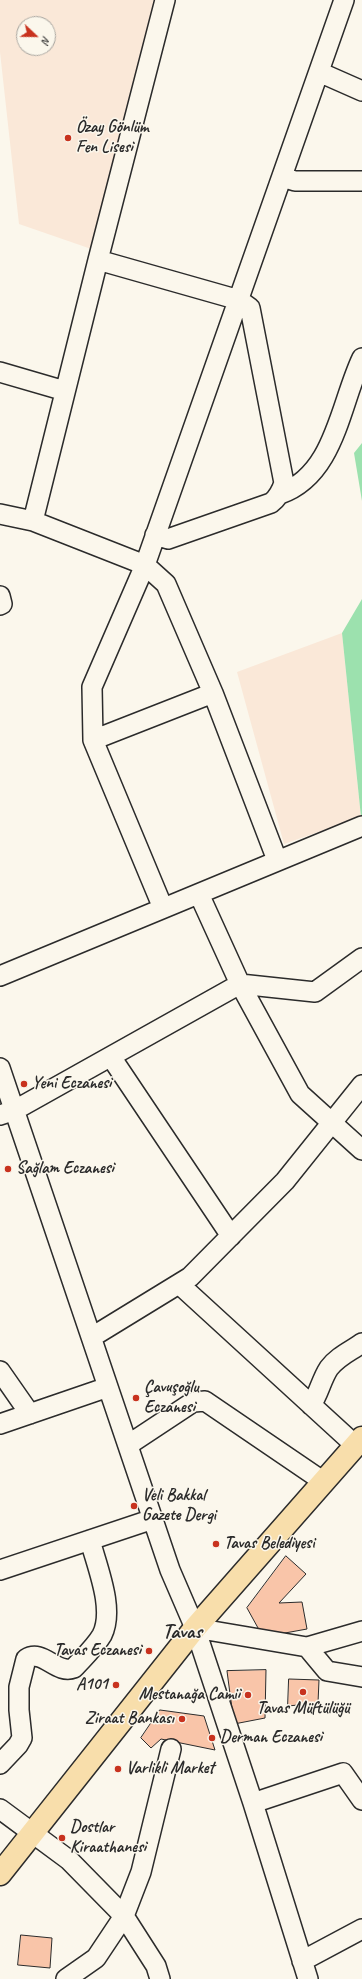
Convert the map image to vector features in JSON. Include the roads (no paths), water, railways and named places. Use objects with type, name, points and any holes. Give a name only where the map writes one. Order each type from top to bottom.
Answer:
[{"type":"main road","points":[[0,1874],[195,1628],[359,1442]]},
{"type":"street","points":[[33,522],[98,260],[165,0]]},
{"type":"street","points":[[163,908],[93,740],[92,687],[145,565],[344,0]]},
{"type":"street","points":[[319,72],[362,90]]},
{"type":"street","points":[[282,177],[295,181],[362,181]]},
{"type":"street","points":[[98,260],[238,300],[250,308],[284,483],[280,494]]},
{"type":"street","points":[[155,535],[168,539],[271,503],[280,494],[301,483],[316,468],[334,435],[362,358]]},
{"type":"street","points":[[0,372],[65,391]]},
{"type":"street","points":[[0,514],[33,522],[145,565],[166,584],[213,693],[277,860]]},
{"type":"street","points":[[0,596],[2,604],[0,605]]},
{"type":"street","points":[[93,740],[213,693]]},
{"type":"street","points":[[0,976],[362,826]]},
{"type":"street","points":[[199,894],[240,984],[300,1094],[362,1150]]},
{"type":"street","points":[[8,1113],[240,984],[315,992],[362,958]]},
{"type":"street","points":[[110,1057],[231,1236]]},
{"type":"street","points":[[0,1068],[8,1113],[92,1337],[170,1570],[195,1628],[253,1803],[308,1979]]},
{"type":"street","points":[[92,1337],[190,1277],[285,1181],[362,1085]]},
{"type":"street","points":[[178,1284],[311,1405],[359,1442]]},
{"type":"street","points":[[311,1405],[330,1367],[337,1360],[362,1343]]},
{"type":"street","points":[[0,1371],[30,1414]]},
{"type":"street","points":[[0,1424],[108,1387]]},
{"type":"street","points":[[128,1445],[190,1404],[205,1401],[324,1482]]},
{"type":"street","points":[[0,1570],[153,1519]]},
{"type":"street","points":[[0,1764],[16,1748],[22,1738],[18,1710],[19,1687],[26,1659],[39,1656],[64,1670],[74,1668],[96,1643],[104,1630],[107,1616],[106,1602],[90,1540]]},
{"type":"street","points":[[195,1628],[307,1647],[362,1631]]},
{"type":"street","points":[[307,1647],[327,1671],[362,1677]]},
{"type":"street","points":[[66,1979],[96,1958],[124,1916],[141,1872],[171,1749]]},
{"type":"street","points":[[253,1803],[343,1773],[362,1800]]},
{"type":"street","points":[[0,1809],[69,1860],[124,1916],[156,1966],[160,1979]]},
{"type":"street","points":[[302,1961],[362,1929]]},
{"type":"place","name":"Özay Gönlüm Fen Lisesi","points":[[68,138]]},
{"type":"place","name":"Yeni Eczanesi","points":[[24,1084]]},
{"type":"place","name":"Sağlam Eczanesi","points":[[8,1169]]},
{"type":"place","name":"Çavuşoğlu Eczanesi","points":[[136,1398]]},
{"type":"place","name":"Veli Bakkal Gazete Dergi","points":[[134,1506]]},
{"type":"place","name":"Tavas Belediyesi","points":[[216,1544]]},
{"type":"place","name":"Tavas Eczanesi","points":[[149,1651]]},
{"type":"place","name":"A101","points":[[116,1685]]},
{"type":"place","name":"Tavas Müftülüğü","points":[[303,1692]]},
{"type":"place","name":"Mestanağa Camii","points":[[248,1695]]},
{"type":"place","name":"Ziraat Bankası","points":[[182,1719]]},
{"type":"place","name":"Derman Eczanesi","points":[[212,1738]]},
{"type":"place","name":"Varlikli Market","points":[[118,1769]]},
{"type":"place","name":"Dostlar Kiraathanesi","points":[[62,1838]]},
{"type":"district","name":"Tavas","points":[[182,1632]]}]
